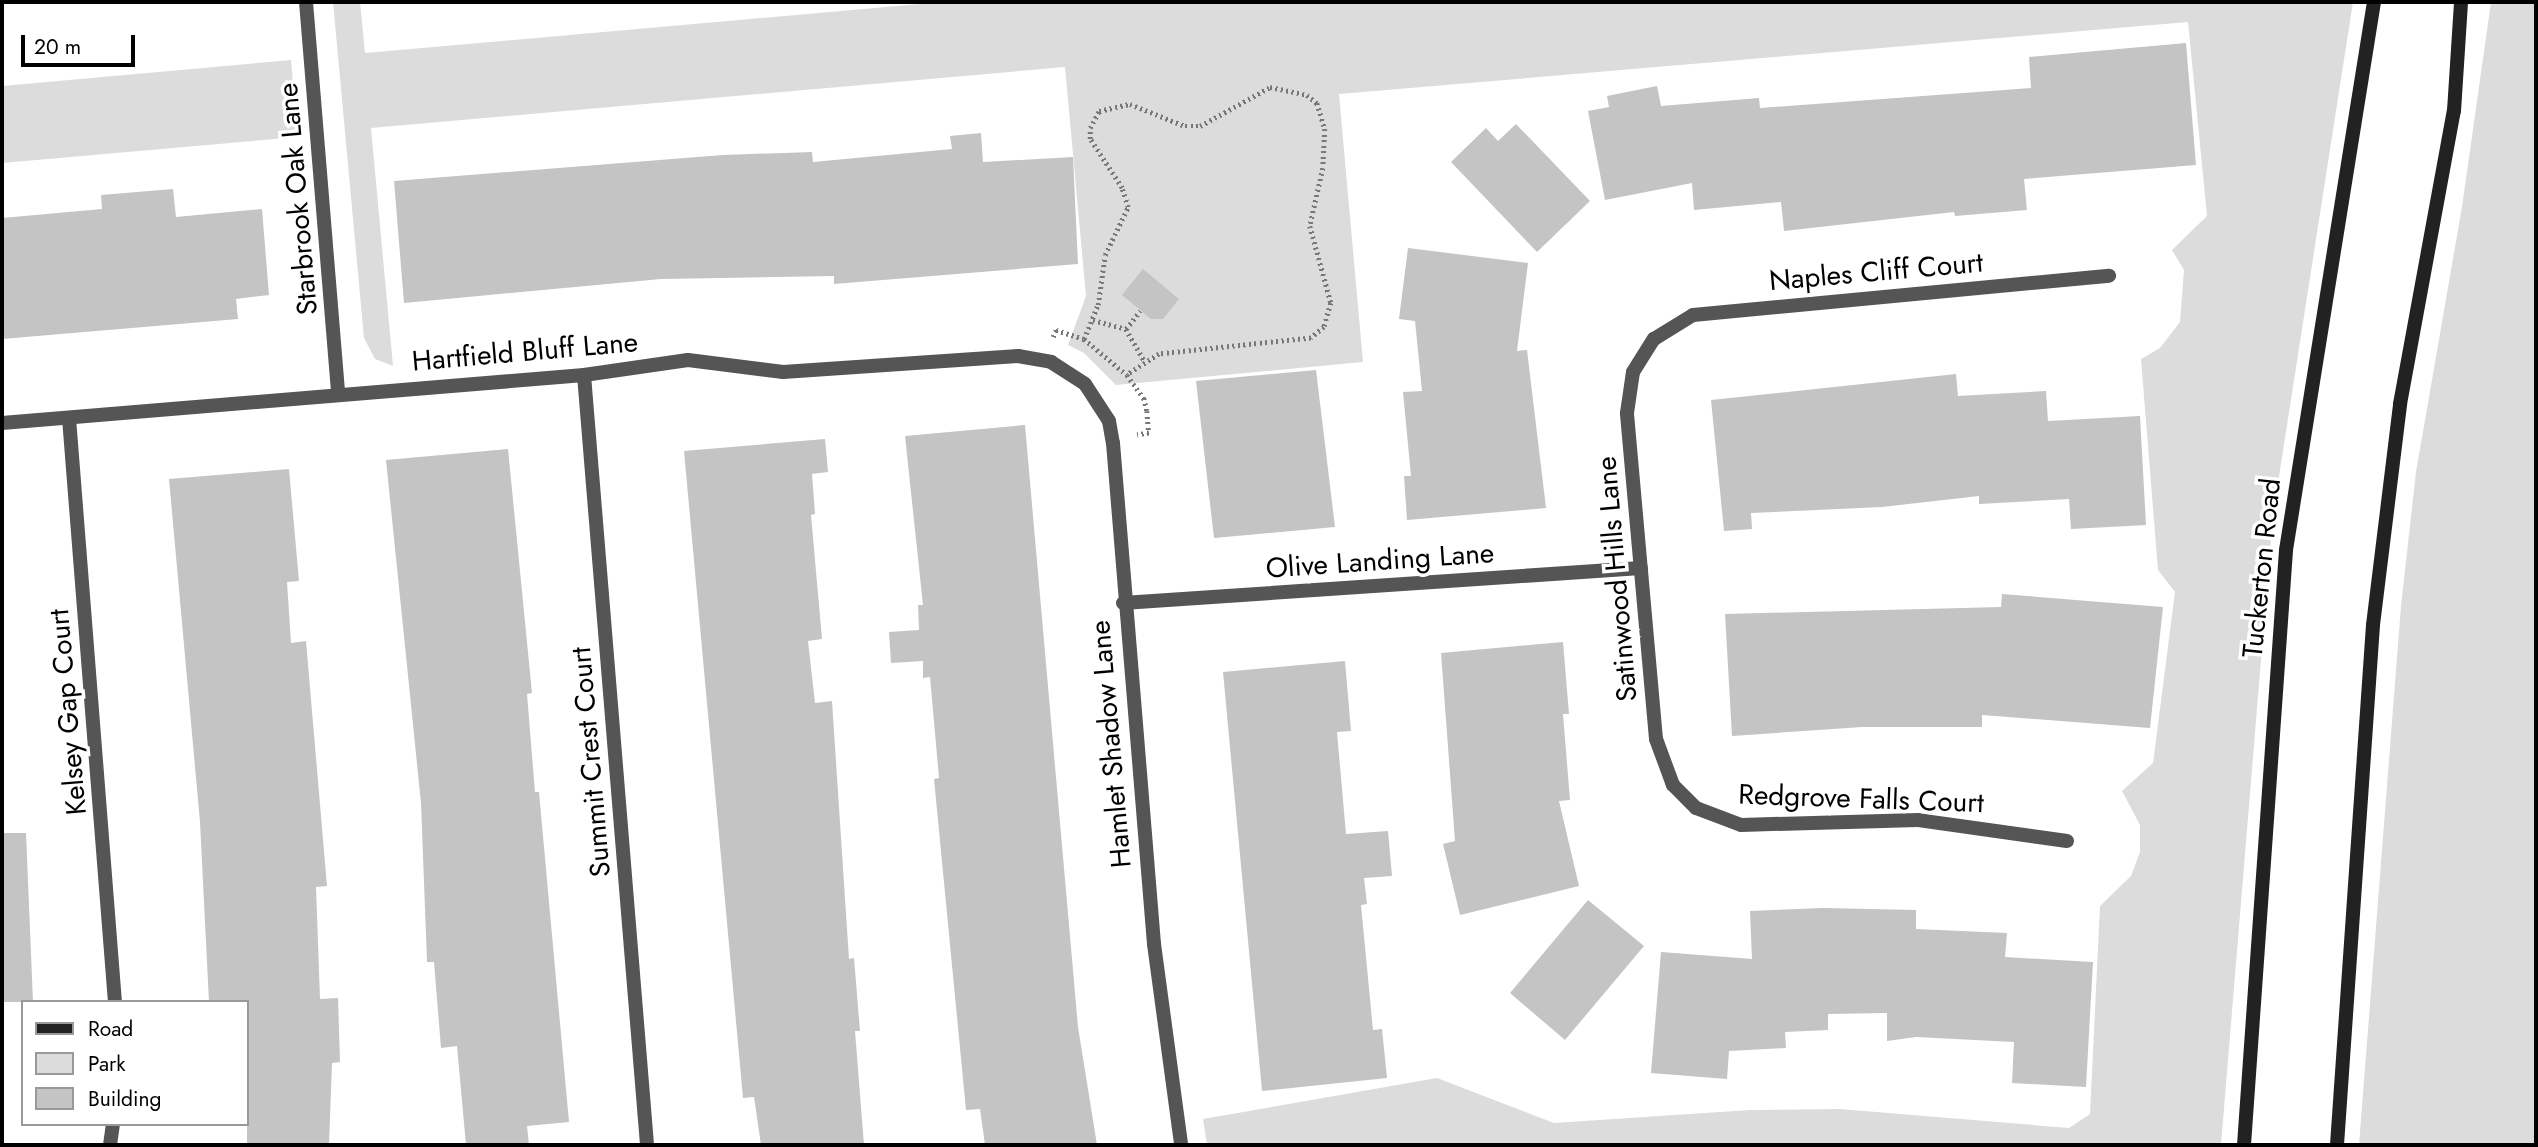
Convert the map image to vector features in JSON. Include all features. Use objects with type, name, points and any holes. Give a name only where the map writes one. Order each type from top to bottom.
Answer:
[{"type":"main road","name":"Tuckerton Road","points":[[2244,1145],[2286,550],[2374,2]]},
{"type":"main road","points":[[2337,1145],[2373,625],[2400,404],[2454,111],[2461,2]]},
{"type":"street","name":"Starbrook Oak Lane","points":[[306,2],[338,392]]},
{"type":"street","name":"Naples Cliff Court","points":[[1654,339],[1693,315],[1713,310],[2109,276]]},
{"type":"street","name":"Satinwood Hills Lane","points":[[1654,339],[1633,372],[1627,413],[1656,739],[1672,785],[1696,808]]},
{"type":"street","name":"Hartfield Bluff Lane","points":[[2,423],[338,392],[584,375],[688,360],[783,372],[1018,356],[1051,362]]},
{"type":"street","name":"Hamlet Shadow Lane","points":[[1051,362],[1086,384],[1109,421],[1153,944],[1181,1145]]},
{"type":"street","name":"Summit Crest Court","points":[[584,375],[647,1145]]},
{"type":"street","name":"Kelsey Gap Court","points":[[69,418],[115,1000]]},
{"type":"street","name":"Olive Landing Lane","points":[[1123,603],[1641,568]]},
{"type":"street","name":"Redgrove Falls Court","points":[[1696,808],[1741,825],[1918,820],[2067,841]]},
{"type":"street","points":[[110,1145],[113,1126]]},
{"type":"path","points":[[1084,339],[1093,320],[1105,255],[1128,207],[1122,188],[1090,139],[1090,128],[1099,111],[1130,104],[1185,126],[1200,126],[1270,87],[1307,95],[1317,103],[1325,129],[1323,168],[1310,226],[1331,303],[1324,327],[1311,338],[1264,340],[1212,352],[1170,351],[1144,360],[1127,374]]},
{"type":"path","points":[[1126,329],[1140,311]]},
{"type":"path","points":[[1093,320],[1126,329],[1144,360]]},
{"type":"path","points":[[1056,330],[1084,339],[1127,374],[1144,398],[1149,433]]},
{"type":"green space","points":[[333,2],[360,2],[365,53],[943,2],[2353,2],[2273,515],[2221,1145],[1207,1145],[1203,1119],[1437,1078],[1554,1123],[1750,1110],[1840,1109],[2069,1128],[2090,1114],[2100,906],[2131,876],[2140,852],[2140,825],[2122,791],[2153,763],[2175,592],[2158,570],[2141,359],[2160,348],[2180,322],[2184,270],[2172,250],[2207,216],[2188,22],[1339,94],[1363,362],[1116,385],[1084,353],[1068,345],[1086,296],[1065,67],[371,128],[393,366],[375,359],[364,338]]},
{"type":"green space","points":[[2491,2],[2536,2],[2536,1145],[2359,1145],[2401,606],[2416,472],[2462,207]]},
{"type":"green space","points":[[291,60],[298,137],[2,163],[2,86]]},
{"type":"building","points":[[2186,43],[2196,165],[2024,179],[2027,210],[1955,216],[1954,212],[1784,231],[1781,202],[1694,210],[1692,183],[1605,200],[1588,111],[1609,107],[1607,96],[1657,86],[1661,106],[1759,98],[1760,108],[2031,88],[2029,57]]},
{"type":"building","points":[[1516,124],[1590,201],[1537,252],[1451,162],[1486,128],[1498,141]]},
{"type":"building","points":[[981,133],[983,162],[1073,157],[1078,264],[834,284],[834,276],[661,279],[404,303],[394,181],[723,155],[812,152],[813,162],[952,149],[950,136]]},
{"type":"building","points":[[173,189],[176,217],[262,209],[269,295],[236,299],[238,319],[2,339],[2,218],[102,209],[101,195]]},
{"type":"building","points":[[1408,248],[1528,263],[1517,351],[1527,350],[1546,508],[1407,520],[1404,476],[1411,476],[1403,392],[1422,391],[1415,321],[1399,319]]},
{"type":"building","points":[[1143,269],[1179,299],[1163,319],[1151,319],[1122,295]]},
{"type":"building","points":[[1316,370],[1335,527],[1214,538],[1196,381]]},
{"type":"building","points":[[1956,374],[1958,396],[2046,391],[2048,421],[2140,416],[2146,525],[2071,529],[2069,499],[1979,504],[1979,496],[1882,507],[1751,513],[1752,529],[1724,531],[1711,400]]},
{"type":"building","points":[[1025,425],[1078,1027],[1097,1145],[985,1145],[980,1109],[966,1110],[934,779],[939,778],[930,677],[923,678],[923,661],[891,663],[889,632],[919,630],[918,605],[923,605],[905,436]]},
{"type":"building","points":[[825,439],[828,472],[812,474],[815,514],[811,515],[822,639],[808,641],[815,703],[832,701],[849,959],[854,958],[860,1031],[855,1031],[864,1145],[761,1145],[754,1097],[743,1098],[684,451]]},
{"type":"building","points":[[508,449],[532,693],[527,694],[535,792],[539,792],[569,1122],[527,1126],[529,1145],[466,1145],[457,1046],[441,1048],[434,962],[427,962],[421,803],[386,460]]},
{"type":"building","points":[[289,469],[299,581],[287,582],[291,643],[306,641],[327,886],[316,887],[320,999],[338,998],[340,1062],[332,1063],[329,1145],[247,1145],[248,1000],[209,1000],[200,822],[169,479]]},
{"type":"building","points":[[2002,594],[2163,607],[2150,728],[1982,715],[1982,727],[1862,727],[1732,736],[1725,614],[2001,607]]},
{"type":"building","points":[[1563,642],[1569,714],[1563,714],[1570,800],[1559,801],[1579,886],[1460,915],[1443,844],[1455,841],[1441,653]]},
{"type":"building","points":[[1345,661],[1351,731],[1337,732],[1346,834],[1388,831],[1392,876],[1364,878],[1367,904],[1361,905],[1373,1030],[1382,1029],[1387,1078],[1262,1091],[1223,672]]},
{"type":"building","points":[[2,833],[26,833],[33,1000],[2,1002]]},
{"type":"building","points":[[1588,900],[1644,946],[1565,1040],[1510,993]]},
{"type":"building","points":[[1823,908],[1916,910],[1916,929],[2007,933],[2005,957],[2093,962],[2086,1087],[2012,1083],[2014,1042],[1916,1037],[1887,1041],[1887,1013],[1828,1014],[1828,1030],[1785,1032],[1786,1048],[1729,1051],[1727,1079],[1651,1073],[1661,952],[1752,959],[1750,911]]}]
